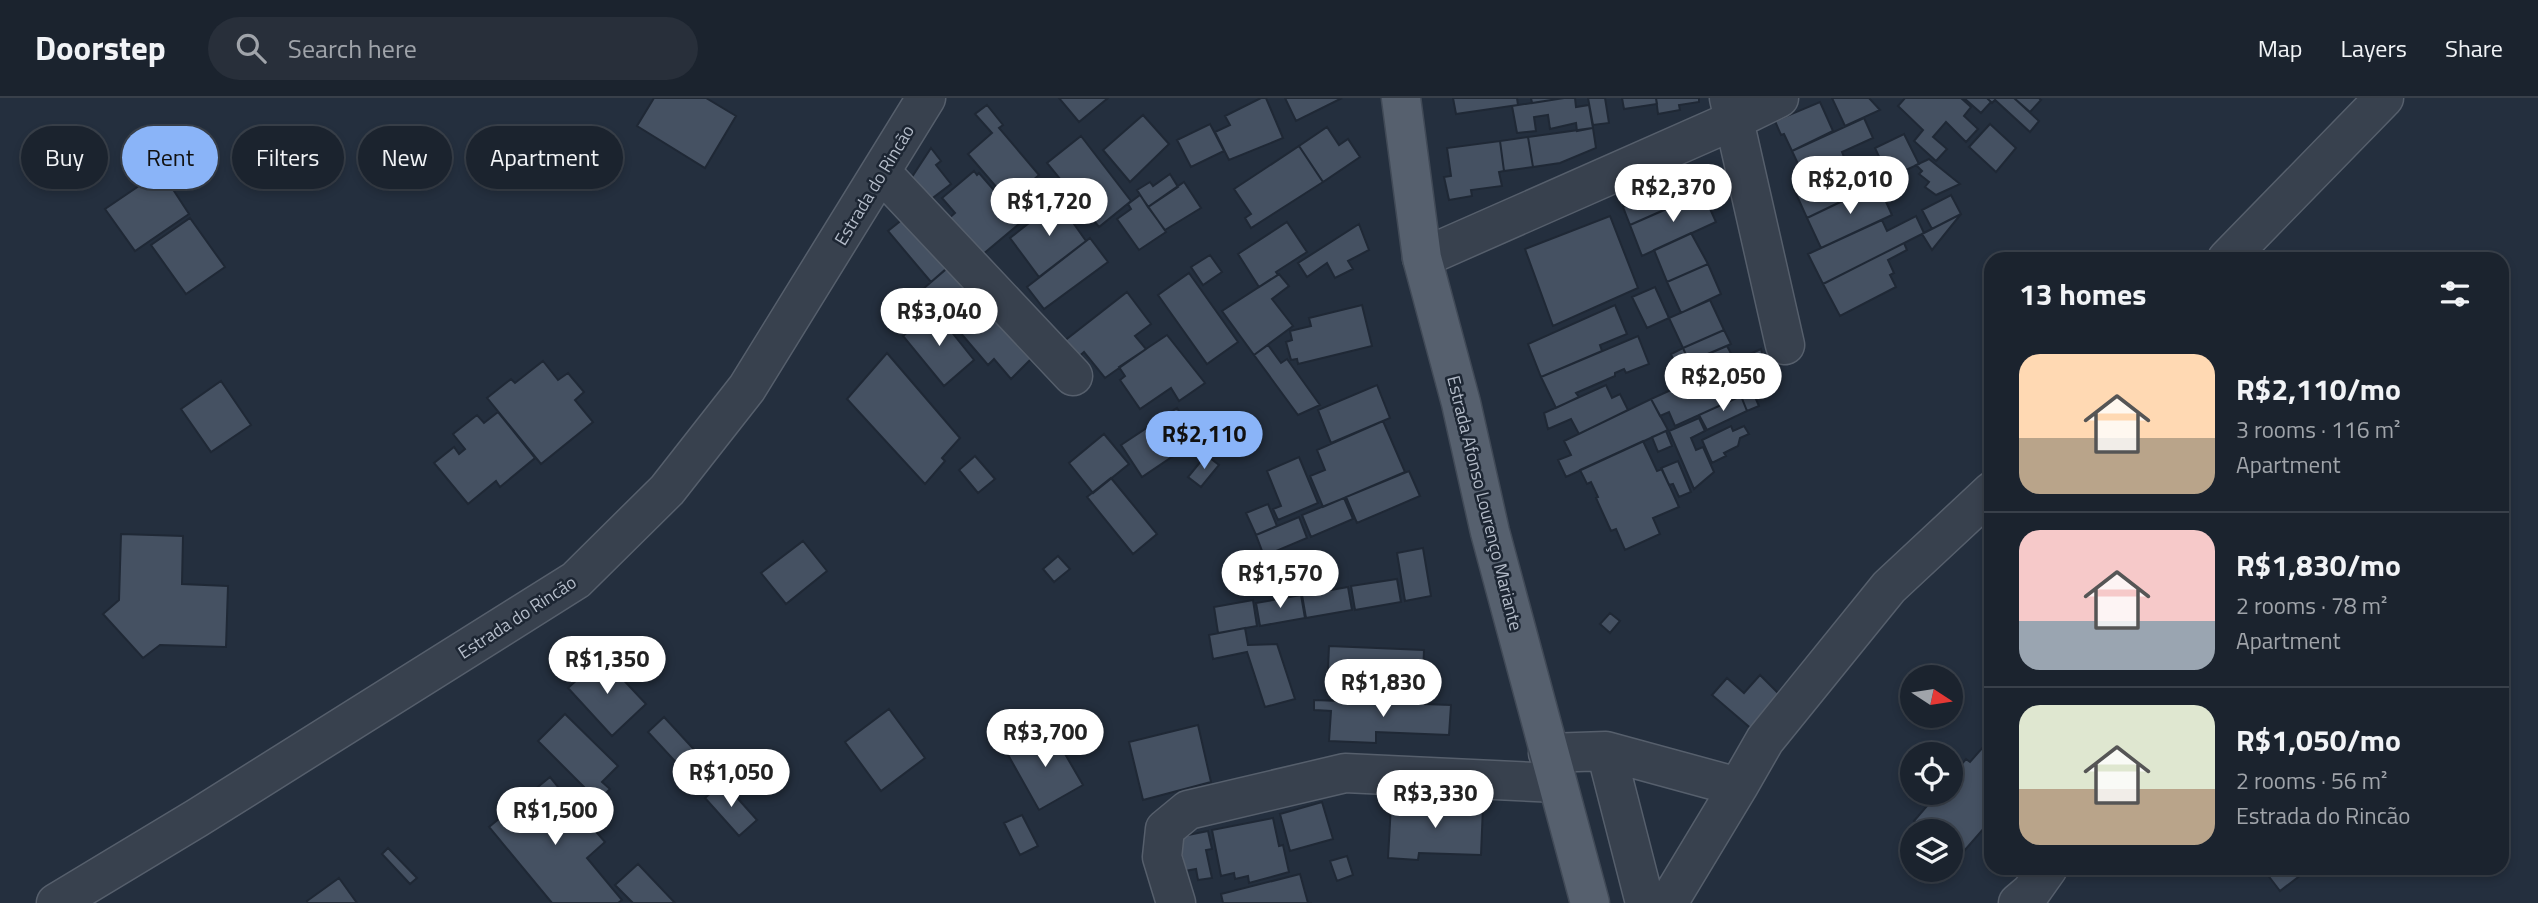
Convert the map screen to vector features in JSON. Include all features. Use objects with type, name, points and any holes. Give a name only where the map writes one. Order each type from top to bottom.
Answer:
[{"type":"main road","name":"Estrada Afonso Lourenço Mariante","points":[[1401,98],[1422,258],[1461,402],[1490,532],[1590,903]]},
{"type":"street","name":"Estrada do Rincão","points":[[56,903],[197,818],[576,580],[667,490],[747,388],[926,98]]},
{"type":"street","points":[[1422,258],[1730,109],[1779,98]]},
{"type":"street","points":[[2234,252],[2384,98]]},
{"type":"street","points":[[1730,109],[1785,345]]},
{"type":"street","points":[[882,173],[1073,376]]},
{"type":"street","points":[[1668,903],[1765,740],[1889,587],[1984,498]]},
{"type":"street","points":[[1606,751],[1645,903]]},
{"type":"street","points":[[1176,903],[1162,857],[1165,830],[1188,810],[1345,773],[1552,768],[1606,751],[1738,787]]},
{"type":"street","points":[[2018,903],[2031,892],[2043,875]]},
{"type":"building","points":[[654,98],[706,98],[736,116],[705,168],[637,126]]},
{"type":"building","points":[[1059,98],[1108,98],[1079,122]]},
{"type":"building","points":[[1266,98],[1283,138],[1229,160],[1215,132],[1230,125],[1225,116]]},
{"type":"building","points":[[1285,98],[1342,98],[1296,121]]},
{"type":"building","points":[[1453,98],[1517,98],[1518,105],[1456,114]]},
{"type":"building","points":[[1531,98],[1564,98],[1532,103]]},
{"type":"building","points":[[1575,98],[1576,107],[1589,105],[1593,128],[1577,131],[1576,123],[1550,129],[1548,115],[1534,117],[1536,131],[1517,133],[1512,106]]},
{"type":"building","points":[[1588,98],[1605,98],[1609,123],[1593,125]]},
{"type":"building","points":[[1622,98],[1656,98],[1657,104],[1624,109]]},
{"type":"building","points":[[1656,98],[1699,98],[1699,102],[1679,105],[1680,110],[1658,114]]},
{"type":"building","points":[[1832,98],[1869,98],[1880,110],[1845,126]]},
{"type":"building","points":[[1905,98],[1961,98],[1971,107],[1964,116],[1978,129],[1966,142],[1946,122],[1933,137],[1947,149],[1936,161],[1914,141],[1923,130],[1898,106]]},
{"type":"building","points":[[1964,98],[1987,98],[1991,102],[1981,113]]},
{"type":"building","points":[[1987,98],[2014,98],[2039,121],[2030,132],[1995,100],[1992,103]]},
{"type":"building","points":[[2014,98],[2039,98],[2041,100],[2030,112]]},
{"type":"building","points":[[1820,102],[1833,131],[1792,151],[1775,121]]},
{"type":"building","points":[[987,105],[1003,125],[999,128],[1039,175],[1011,199],[1000,187],[998,189],[968,154],[992,133],[975,114]]},
{"type":"building","points":[[1143,115],[1169,144],[1130,182],[1103,150]]},
{"type":"building","points":[[1864,118],[1873,138],[1842,152],[1846,162],[1806,181],[1792,151]]},
{"type":"building","points":[[1210,124],[1224,151],[1191,167],[1177,140]]},
{"type":"building","points":[[1990,124],[2016,148],[1996,172],[1969,147]]},
{"type":"building","points":[[1327,127],[1339,145],[1348,139],[1360,157],[1323,182],[1299,146]]},
{"type":"building","points":[[1593,128],[1596,148],[1560,163],[1533,167],[1528,137]]},
{"type":"building","points":[[1904,134],[1919,164],[1889,178],[1875,148]]},
{"type":"building","points":[[1081,136],[1131,201],[1099,227],[1047,163]]},
{"type":"building","points":[[1528,137],[1533,167],[1504,171],[1500,141]]},
{"type":"building","points":[[1500,141],[1504,171],[1499,172],[1502,186],[1471,190],[1472,196],[1449,200],[1444,177],[1451,176],[1447,148]]},
{"type":"building","points":[[1299,146],[1323,182],[1251,228],[1245,218],[1251,214],[1234,189]]},
{"type":"building","points":[[931,148],[941,161],[936,165],[951,184],[930,200],[912,177]]},
{"type":"building","points":[[1929,159],[1960,184],[1936,195],[1925,187],[1929,182],[1919,174],[1922,171],[1916,165]]},
{"type":"building","points":[[1845,162],[1859,193],[1807,218],[1793,187]]},
{"type":"building","points":[[974,171],[977,175],[979,173],[1006,204],[1004,207],[1019,224],[982,255],[947,220],[955,213],[942,198]]},
{"type":"building","points":[[1170,174],[1178,187],[1148,207],[1137,190],[1150,182],[1153,186]]},
{"type":"building","points":[[1684,180],[1691,198],[1630,225],[1623,207]]},
{"type":"building","points":[[1184,182],[1201,208],[1165,230],[1148,207]]},
{"type":"building","points":[[1878,184],[1892,215],[1821,248],[1807,218]]},
{"type":"building","points":[[134,189],[173,189],[189,214],[135,251],[105,209]]},
{"type":"building","points":[[1703,193],[1716,222],[1642,256],[1630,225]]},
{"type":"building","points":[[1140,195],[1166,232],[1139,250],[1117,219],[1131,209],[1128,204]]},
{"type":"building","points":[[1951,195],[1961,214],[1932,229],[1922,210]]},
{"type":"building","points":[[1061,198],[1071,212],[1067,214],[1086,241],[1039,277],[1010,238]]},
{"type":"building","points":[[913,211],[955,261],[931,282],[888,231]]},
{"type":"building","points":[[1961,214],[1932,250],[1922,234]]},
{"type":"building","points":[[1610,216],[1638,288],[1553,326],[1525,249]]},
{"type":"building","points":[[1916,216],[1924,233],[1823,284],[1808,254],[1882,220],[1887,231]]},
{"type":"building","points":[[190,218],[225,267],[186,294],[151,245]]},
{"type":"building","points":[[1287,222],[1307,252],[1276,272],[1278,275],[1259,287],[1238,254]]},
{"type":"building","points":[[1359,224],[1369,250],[1348,261],[1353,269],[1335,278],[1327,263],[1307,277],[1298,263]]},
{"type":"building","points":[[1691,233],[1708,264],[1667,282],[1654,250]]},
{"type":"building","points":[[1090,238],[1108,262],[1044,309],[1027,287]]},
{"type":"building","points":[[1904,243],[1907,250],[1888,260],[1894,273],[1890,275],[1896,287],[1840,316],[1823,284]]},
{"type":"building","points":[[1210,255],[1222,272],[1203,285],[1191,267]]},
{"type":"building","points":[[1708,264],[1721,294],[1681,313],[1667,282]]},
{"type":"building","points":[[951,265],[1031,359],[1011,379],[994,359],[988,365],[923,289]]},
{"type":"building","points":[[1189,273],[1238,342],[1207,364],[1158,295]]},
{"type":"building","points":[[1279,274],[1289,286],[1272,299],[1293,326],[1254,355],[1222,311]]},
{"type":"building","points":[[1655,287],[1669,318],[1647,328],[1632,297]]},
{"type":"building","points":[[1127,292],[1151,324],[1135,336],[1146,349],[1105,378],[1084,352],[1076,359],[1063,342]]},
{"type":"building","points":[[1710,300],[1724,330],[1683,348],[1669,318]]},
{"type":"building","points":[[1362,305],[1372,346],[1298,364],[1297,359],[1291,360],[1286,342],[1292,340],[1290,331],[1311,326],[1309,318]]},
{"type":"building","points":[[1615,305],[1627,334],[1600,345],[1602,351],[1541,377],[1528,344]]},
{"type":"building","points":[[934,310],[974,360],[944,386],[903,336]]},
{"type":"building","points":[[1724,330],[1731,344],[1689,362],[1683,348]]},
{"type":"building","points":[[1167,335],[1205,383],[1179,401],[1171,388],[1140,409],[1120,380],[1125,376],[1119,367]]},
{"type":"building","points":[[1638,336],[1649,364],[1626,373],[1624,369],[1615,373],[1615,376],[1576,393],[1579,397],[1556,408],[1541,377]]},
{"type":"building","points":[[1268,345],[1281,363],[1287,359],[1320,405],[1298,415],[1254,355]]},
{"type":"building","points":[[1727,346],[1735,361],[1683,384],[1671,354],[1683,348],[1689,362]]},
{"type":"building","points":[[1761,349],[1766,369],[1735,383],[1741,396],[1675,426],[1669,412],[1660,416],[1651,399]]},
{"type":"building","points":[[887,353],[960,438],[942,458],[945,461],[925,484],[847,399]]},
{"type":"building","points":[[543,361],[558,380],[568,373],[584,392],[575,400],[593,422],[541,464],[487,398],[511,379],[515,383]]},
{"type":"building","points":[[221,381],[251,425],[211,452],[181,409]]},
{"type":"building","points":[[1377,385],[1390,418],[1331,443],[1318,410]]},
{"type":"building","points":[[1606,385],[1612,398],[1620,394],[1628,410],[1579,434],[1571,419],[1548,429],[1544,413]]},
{"type":"building","points":[[1752,390],[1759,406],[1747,411],[1741,396]]},
{"type":"building","points":[[1741,396],[1747,411],[1707,430],[1699,415]]},
{"type":"building","points":[[1651,399],[1668,430],[1566,477],[1558,460],[1571,455],[1564,441]]},
{"type":"building","points":[[1177,408],[1196,437],[1187,443],[1188,446],[1142,477],[1121,445]]},
{"type":"building","points":[[498,412],[535,458],[500,487],[496,481],[468,504],[434,463],[454,447],[459,454],[465,449],[453,434],[477,415],[484,423]]},
{"type":"building","points":[[1699,418],[1705,431],[1691,438],[1696,450],[1703,447],[1714,472],[1694,489],[1669,431]]},
{"type":"building","points":[[1383,421],[1405,472],[1323,507],[1310,476],[1325,470],[1317,450]]},
{"type":"building","points":[[1731,426],[1733,431],[1744,426],[1749,434],[1740,438],[1738,446],[1724,453],[1726,456],[1712,463],[1702,440]]},
{"type":"building","points":[[1666,431],[1672,446],[1658,452],[1652,437]]},
{"type":"building","points":[[1104,434],[1129,464],[1093,493],[1069,463]]},
{"type":"building","points":[[1643,441],[1657,471],[1662,469],[1679,507],[1653,518],[1660,534],[1625,550],[1616,529],[1611,531],[1591,482],[1587,484],[1580,470]]},
{"type":"building","points":[[1206,455],[1219,465],[1201,487],[1188,477]]},
{"type":"building","points":[[975,456],[995,479],[978,493],[959,470]]},
{"type":"building","points":[[1299,457],[1318,503],[1278,520],[1273,509],[1281,506],[1267,471]]},
{"type":"building","points":[[1678,461],[1691,492],[1679,497],[1673,484],[1669,485],[1661,468]]},
{"type":"building","points":[[1409,471],[1420,496],[1357,523],[1346,497]]},
{"type":"building","points":[[1111,478],[1157,534],[1133,554],[1087,497]]},
{"type":"building","points":[[1344,498],[1353,519],[1311,537],[1302,515]]},
{"type":"building","points":[[1268,504],[1277,526],[1256,535],[1246,513]]},
{"type":"building","points":[[1299,517],[1307,538],[1264,556],[1256,535]]},
{"type":"building","points":[[121,534],[183,536],[182,584],[228,586],[226,647],[160,645],[143,658],[103,614],[119,600]]},
{"type":"building","points":[[803,541],[827,571],[786,604],[761,573]]},
{"type":"building","points":[[1423,548],[1431,596],[1405,601],[1397,553]]},
{"type":"building","points":[[1058,556],[1070,569],[1054,582],[1043,569]]},
{"type":"building","points":[[1397,579],[1401,602],[1355,610],[1351,586]]},
{"type":"building","points":[[1348,587],[1352,610],[1306,618],[1302,595]]},
{"type":"building","points":[[1301,595],[1305,618],[1260,626],[1256,603]]},
{"type":"building","points":[[1253,600],[1257,626],[1218,633],[1214,607]]},
{"type":"building","points":[[1610,613],[1620,621],[1610,633],[1600,624]]},
{"type":"building","points":[[1245,628],[1248,645],[1277,644],[1295,699],[1265,707],[1247,652],[1213,659],[1209,635]]},
{"type":"building","points":[[1329,646],[1424,650],[1423,674],[1428,674],[1428,697],[1327,692]]},
{"type":"building","points":[[602,657],[646,704],[612,736],[568,688]]},
{"type":"building","points":[[1760,675],[1782,697],[1754,731],[1712,695],[1727,678],[1744,693]]},
{"type":"building","points":[[1314,700],[1451,705],[1449,735],[1376,732],[1376,743],[1329,741],[1331,711],[1314,710]]},
{"type":"building","points":[[889,709],[925,758],[881,791],[845,742]]},
{"type":"building","points":[[565,714],[618,766],[602,782],[610,789],[598,801],[538,741]]},
{"type":"building","points":[[664,717],[700,756],[684,771],[648,732]]},
{"type":"building","points":[[1198,725],[1211,782],[1143,800],[1129,742]]},
{"type":"building","points":[[1050,728],[1083,785],[1039,810],[1007,753]]},
{"type":"building","points":[[1984,746],[1984,828],[1963,852],[1963,819],[1916,819],[1928,805],[1963,805],[1963,763],[1966,759],[1970,762]]},
{"type":"building","points":[[550,777],[580,814],[574,819],[579,825],[586,820],[605,842],[587,858],[622,900],[618,903],[552,903],[489,827]]},
{"type":"building","points":[[723,782],[757,820],[739,836],[705,798]]},
{"type":"building","points":[[1322,802],[1333,839],[1290,851],[1280,814]]},
{"type":"building","points":[[1407,802],[1483,806],[1481,855],[1419,853],[1418,860],[1388,858],[1391,805],[1407,805]]},
{"type":"building","points":[[1022,815],[1038,846],[1020,855],[1004,823]]},
{"type":"building","points":[[1273,818],[1279,846],[1283,845],[1289,872],[1249,883],[1248,876],[1235,879],[1234,873],[1221,876],[1212,830]]},
{"type":"building","points":[[1208,831],[1212,849],[1206,850],[1212,878],[1198,880],[1196,869],[1185,871],[1178,837]]},
{"type":"building","points":[[388,848],[417,878],[410,884],[382,854]]},
{"type":"building","points":[[1347,856],[1353,875],[1337,881],[1330,861]]},
{"type":"building","points":[[638,864],[675,903],[633,903],[615,885]]},
{"type":"building","points":[[1300,874],[1308,903],[1223,903],[1221,894]]},
{"type":"building","points":[[2268,875],[2301,875],[2280,891]]},
{"type":"building","points":[[339,878],[357,903],[308,903],[307,901]]}]
